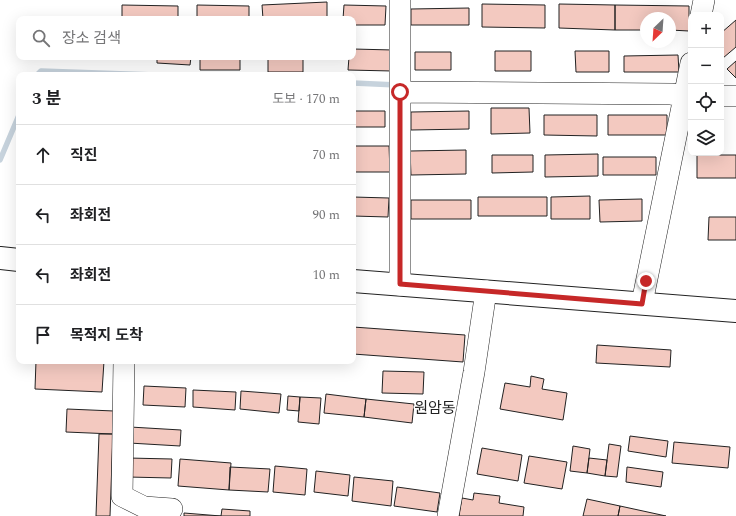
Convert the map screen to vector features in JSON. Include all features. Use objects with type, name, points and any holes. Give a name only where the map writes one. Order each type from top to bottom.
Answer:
[{"type":"main road","points":[[0,258],[16,260]]},
{"type":"main road","points":[[356,281],[736,311]]},
{"type":"street","points":[[400,0],[400,284]]},
{"type":"street","points":[[702,12],[704,0]]},
{"type":"street","points":[[400,92],[671,94],[688,97],[642,304]]},
{"type":"street","points":[[724,96],[736,96]]},
{"type":"street","points":[[448,516],[474,372],[486,291]]},
{"type":"street","points":[[124,364],[122,496],[144,506],[172,509]]},
{"type":"building","points":[[327,2],[327,16],[263,16],[262,5]]},
{"type":"building","points":[[482,4],[545,5],[545,28],[482,27]]},
{"type":"building","points":[[559,4],[615,5],[615,30],[559,28]]},
{"type":"building","points":[[122,5],[178,6],[178,16],[122,16]]},
{"type":"building","points":[[197,5],[249,6],[249,16],[197,16]]},
{"type":"building","points":[[344,5],[386,6],[385,25],[356,25],[356,16],[343,16]]},
{"type":"building","points":[[615,5],[689,6],[688,31],[676,30],[676,12],[640,12],[640,30],[615,30]]},
{"type":"building","points":[[469,8],[469,25],[411,25],[411,9]]},
{"type":"building","points":[[736,20],[736,47],[724,57],[724,48],[724,30]]},
{"type":"building","points":[[356,49],[393,50],[392,71],[348,70],[349,60],[356,60]]},
{"type":"building","points":[[495,51],[531,51],[531,71],[495,71]]},
{"type":"building","points":[[575,51],[609,51],[609,72],[576,72]]},
{"type":"building","points":[[415,52],[451,52],[451,70],[415,70]]},
{"type":"building","points":[[678,55],[679,72],[624,72],[624,56]]},
{"type":"building","points":[[157,60],[191,60],[190,65],[157,63]]},
{"type":"building","points":[[200,60],[240,60],[240,70],[200,70]]},
{"type":"building","points":[[268,60],[303,60],[303,72],[268,72]]},
{"type":"building","points":[[736,61],[736,78],[727,69]]},
{"type":"building","points":[[491,108],[529,108],[530,133],[491,134]]},
{"type":"building","points":[[356,111],[385,111],[385,127],[356,127]]},
{"type":"building","points":[[469,111],[469,129],[411,130],[411,112]]},
{"type":"building","points":[[544,115],[597,115],[597,136],[544,135]]},
{"type":"building","points":[[608,115],[667,115],[667,135],[608,135]]},
{"type":"building","points":[[356,146],[389,146],[390,172],[356,172]]},
{"type":"building","points":[[466,150],[466,174],[411,175],[410,151]]},
{"type":"building","points":[[598,154],[598,176],[545,177],[545,155]]},
{"type":"building","points":[[492,155],[533,155],[533,172],[492,173]]},
{"type":"building","points":[[736,155],[736,178],[697,178],[697,156]]},
{"type":"building","points":[[603,157],[656,157],[656,175],[603,175]]},
{"type":"building","points":[[590,196],[590,219],[551,219],[551,197]]},
{"type":"building","points":[[356,197],[389,198],[388,217],[356,216]]},
{"type":"building","points":[[478,197],[547,197],[547,216],[478,216]]},
{"type":"building","points":[[642,199],[642,221],[600,222],[599,200]]},
{"type":"building","points":[[411,200],[471,200],[471,219],[411,219]]},
{"type":"building","points":[[709,217],[736,217],[736,240],[708,240]]},
{"type":"building","points":[[356,327],[465,335],[463,362],[356,354]]},
{"type":"building","points":[[597,345],[671,350],[670,367],[596,363]]},
{"type":"building","points":[[36,364],[104,364],[102,392],[35,389]]},
{"type":"building","points":[[383,371],[424,372],[423,394],[382,393]]},
{"type":"building","points":[[531,376],[544,379],[542,389],[567,393],[563,420],[500,409],[505,383],[530,387]]},
{"type":"building","points":[[144,386],[186,388],[185,407],[143,405]]},
{"type":"building","points":[[193,390],[236,392],[235,410],[193,407]]},
{"type":"building","points":[[241,391],[281,394],[279,413],[240,409]]},
{"type":"building","points":[[326,394],[366,399],[364,417],[324,413]]},
{"type":"building","points":[[288,396],[300,397],[299,411],[287,410]]},
{"type":"building","points":[[300,397],[321,398],[319,424],[298,422]]},
{"type":"building","points":[[366,399],[414,404],[412,423],[364,417]]},
{"type":"building","points":[[67,409],[114,411],[113,434],[66,432]]},
{"type":"building","points":[[130,427],[181,430],[180,446],[129,443]]},
{"type":"building","points":[[99,434],[113,434],[110,516],[96,516]]},
{"type":"building","points":[[630,436],[668,441],[666,457],[628,451]]},
{"type":"building","points":[[674,442],[730,447],[728,468],[672,463]]},
{"type":"building","points":[[609,444],[621,446],[617,477],[605,476]]},
{"type":"building","points":[[573,446],[590,449],[587,473],[570,471]]},
{"type":"building","points":[[482,448],[522,455],[518,481],[477,474]]},
{"type":"building","points":[[529,456],[567,462],[562,489],[524,483]]},
{"type":"building","points":[[128,458],[172,459],[171,478],[128,477]]},
{"type":"building","points":[[589,458],[607,460],[605,476],[587,473]]},
{"type":"building","points":[[180,459],[231,463],[229,490],[178,486]]},
{"type":"building","points":[[275,466],[307,469],[305,495],[273,492]]},
{"type":"building","points":[[230,467],[270,469],[268,492],[229,490]]},
{"type":"building","points":[[627,467],[663,472],[661,487],[626,482]]},
{"type":"building","points":[[316,471],[350,475],[348,496],[314,492]]},
{"type":"building","points":[[354,477],[393,481],[391,506],[352,501]]},
{"type":"building","points":[[397,487],[440,493],[437,512],[394,506]]},
{"type":"building","points":[[474,493],[500,496],[499,503],[524,507],[523,516],[459,516],[462,498],[473,500]]},
{"type":"building","points":[[587,499],[620,506],[618,516],[583,516]]},
{"type":"building","points":[[620,506],[666,516],[618,516]]},
{"type":"building","points":[[222,509],[250,511],[250,516],[221,516]]},
{"type":"building","points":[[184,513],[221,516],[184,516]]},
{"type":"waterway","points":[[40,72],[70,72]]},
{"type":"waterway","points":[[356,83],[397,85]]},
{"type":"waterway","points":[[0,160],[16,122]]},
{"type":"district","name":"원암동","points":[[435,408]]},
{"type":"route","points":[[400,92],[400,284],[642,304],[646,281]]}]
